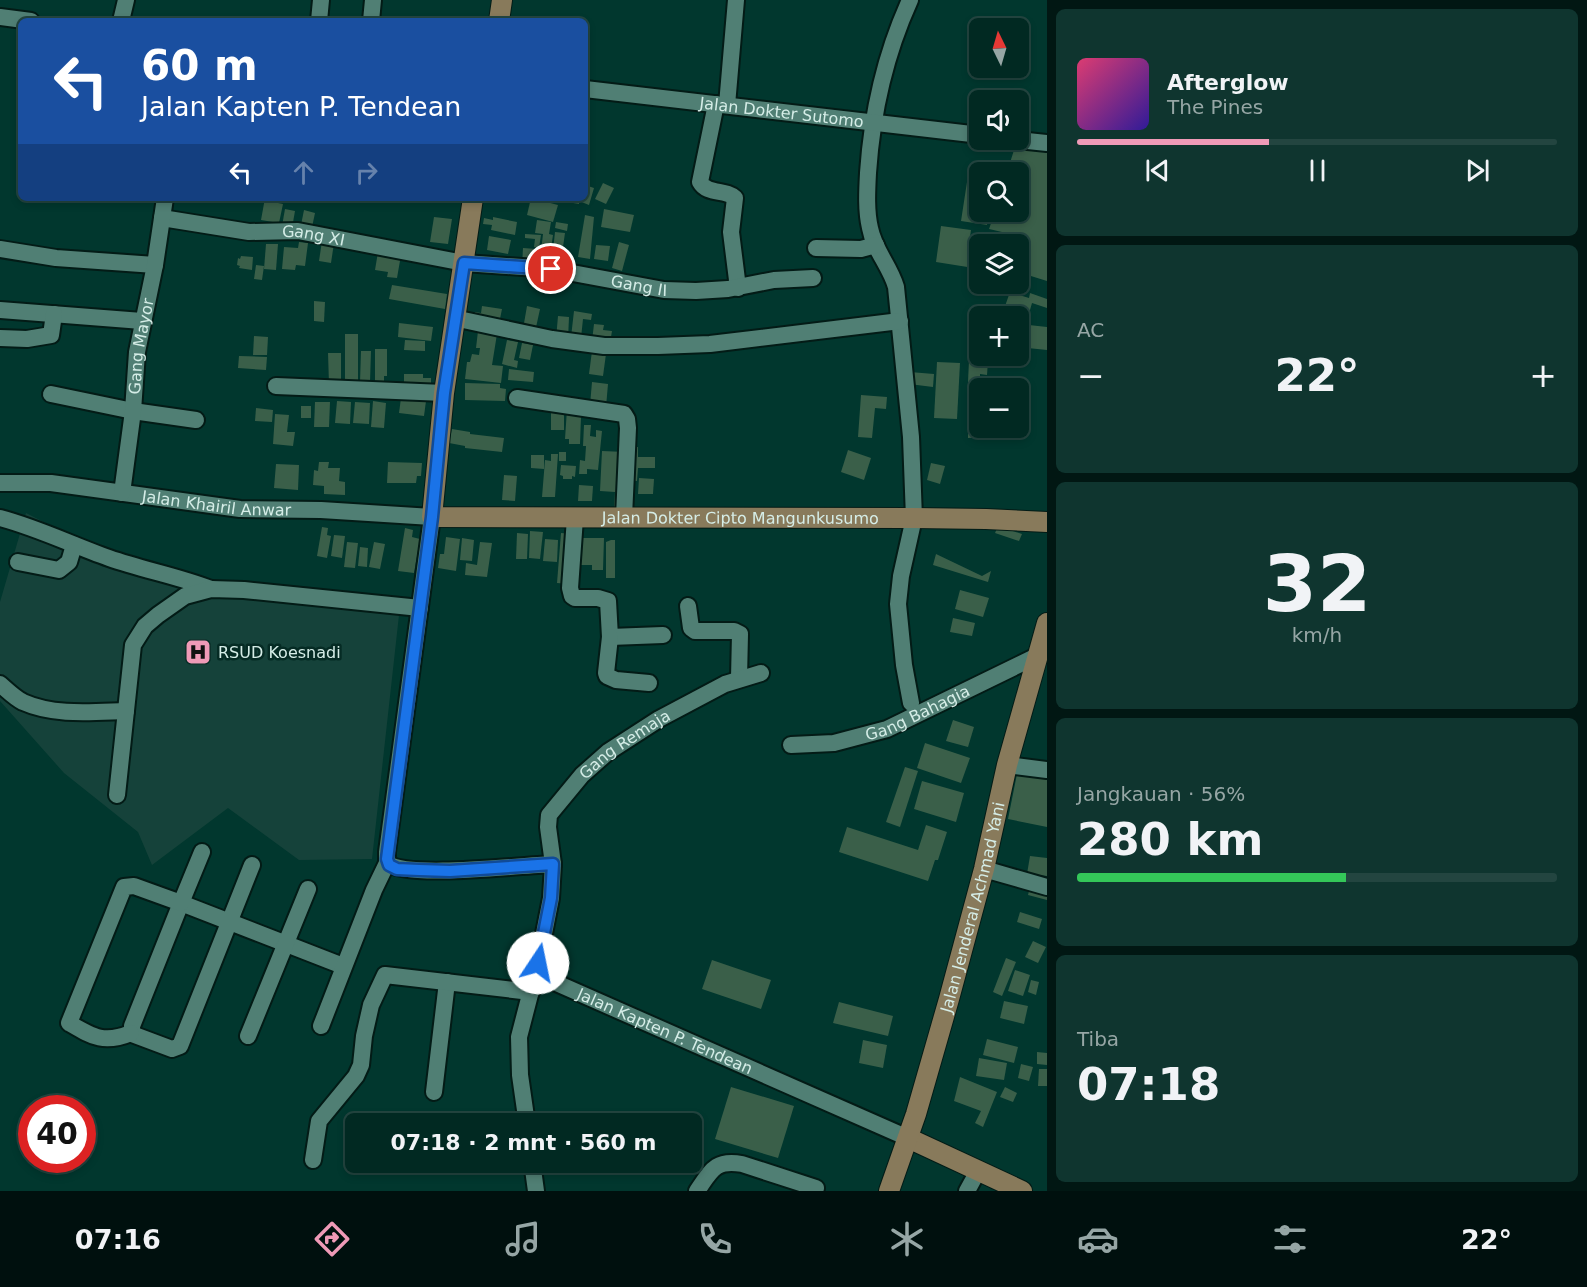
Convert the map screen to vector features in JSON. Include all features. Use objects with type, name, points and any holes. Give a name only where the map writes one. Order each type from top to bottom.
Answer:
[{"type":"main road","points":[[499,18],[502,0]]},
{"type":"main road","points":[[432,517],[444,393],[473,201]]},
{"type":"main road","name":"Jalan Dokter Cipto Mangunkusumo","points":[[432,517],[914,518],[1047,522]]},
{"type":"main road","name":"Jalan Jenderal Achmad Yani","points":[[889,1191],[908,1138],[949,999],[984,869],[1007,765],[1047,623]]},
{"type":"main road","points":[[908,1138],[1022,1191]]},
{"type":"street","points":[[123,18],[126,0]]},
{"type":"street","points":[[320,18],[321,0]]},
{"type":"street","points":[[371,18],[373,0]]},
{"type":"street","points":[[736,0],[722,105],[700,182],[706,189],[731,194],[735,198],[730,232],[738,288]]},
{"type":"street","points":[[910,0],[881,80],[873,123],[867,208],[869,227],[892,273],[900,321],[911,437],[914,518],[898,604],[910,703]]},
{"type":"street","points":[[0,17],[18,19]]},
{"type":"street","name":"Jalan Dokter Sutomo","points":[[588,89],[969,134]]},
{"type":"street","points":[[1029,141],[1047,143]]},
{"type":"street","name":"Gang Mayor","points":[[122,493],[133,411],[137,352],[155,265],[165,201]]},
{"type":"street","name":"Gang XI","points":[[162,218],[249,232],[298,231],[464,263]]},
{"type":"street","points":[[816,248],[861,249],[876,245]]},
{"type":"street","points":[[0,249],[56,258],[155,265]]},
{"type":"street","name":"Gang II","points":[[464,263],[551,269],[664,290],[696,291],[738,288],[774,280],[813,278]]},
{"type":"street","points":[[0,310],[142,321]]},
{"type":"street","points":[[0,338],[27,339],[51,335],[54,314]]},
{"type":"street","points":[[454,318],[552,339],[604,346],[710,344],[900,321]]},
{"type":"street","points":[[276,386],[444,393]]},
{"type":"street","points":[[51,394],[133,411],[196,420]]},
{"type":"street","points":[[517,398],[622,413],[626,416],[628,428],[624,517]]},
{"type":"street","name":"Jalan Khairil Anwar","points":[[0,483],[51,483],[240,509],[321,510],[432,517]]},
{"type":"street","points":[[321,1026],[374,890],[385,868],[432,517]]},
{"type":"street","points":[[0,518],[33,527],[74,545],[145,569],[186,579],[211,589]]},
{"type":"street","points":[[575,518],[571,593],[575,598],[598,598],[608,601],[610,637],[607,676],[616,680],[649,682]]},
{"type":"street","points":[[18,562],[58,570],[69,562],[74,545]]},
{"type":"street","points":[[117,795],[133,645],[145,626],[185,596],[211,589],[244,590],[420,608]]},
{"type":"street","points":[[688,606],[690,626],[694,631],[734,631],[740,634],[739,678]]},
{"type":"street","points":[[610,637],[663,635]]},
{"type":"street","name":"Gang Bahagia","points":[[791,745],[834,743],[887,729],[1035,664]]},
{"type":"street","name":"Gang Remaja","points":[[553,864],[548,827],[549,815],[582,776],[608,752],[690,702],[739,678],[761,673]]},
{"type":"street","points":[[0,684],[21,701],[45,709],[84,712],[126,711]]},
{"type":"street","points":[[1007,765],[1047,770]]},
{"type":"street","points":[[202,852],[181,903],[131,1033],[116,1039],[100,1038],[69,1023],[124,887],[134,886],[181,903],[230,921],[344,966]]},
{"type":"street","points":[[385,868],[450,871],[553,864],[551,898],[536,974],[519,1037],[518,1059],[525,1113]]},
{"type":"street","points":[[131,1033],[133,1036],[172,1049],[179,1047],[252,866]]},
{"type":"street","points":[[984,869],[1047,887]]},
{"type":"street","points":[[248,1036],[308,889]]},
{"type":"street","name":"Jalan Kapten P. Tendean","points":[[536,974],[908,1138]]},
{"type":"street","points":[[313,1160],[319,1121],[356,1076],[361,1065],[364,1035],[371,1005],[386,975],[531,992]]},
{"type":"street","points":[[434,1092],[447,982]]},
{"type":"street","points":[[697,1191],[716,1166],[723,1162],[731,1162],[816,1188]]},
{"type":"street","points":[[967,1191],[978,1170]]},
{"type":"street","points":[[534,1173],[536,1191]]},
{"type":"shaded area","name":"RSUD Koesnadi","points":[[26,513],[89,545],[189,585],[401,597],[372,859],[299,860],[228,808],[152,865],[138,832],[64,773],[0,701],[0,602]]},
{"type":"building","points":[[1014,150],[1047,150],[1047,281],[1029,275],[1029,234],[1011,234],[989,229],[991,222],[1029,222],[1029,162],[1010,162]]},
{"type":"building","points":[[967,182],[969,182],[969,222],[987,222],[987,225],[961,221]]},
{"type":"building","points":[[603,183],[614,188],[606,204],[595,199]]},
{"type":"building","points":[[588,186],[594,188],[589,205],[579,201],[588,201]]},
{"type":"building","points":[[264,201],[283,204],[279,223],[261,220]]},
{"type":"building","points":[[530,201],[558,205],[553,222],[527,215]]},
{"type":"building","points":[[579,201],[579,204],[567,202]]},
{"type":"building","points":[[285,209],[295,211],[292,228],[282,226]]},
{"type":"building","points":[[604,209],[634,215],[630,232],[601,227]]},
{"type":"building","points":[[304,210],[315,213],[311,232],[300,230]]},
{"type":"building","points":[[585,215],[594,217],[590,259],[578,257]]},
{"type":"building","points":[[434,217],[452,219],[448,244],[430,242]]},
{"type":"building","points":[[493,217],[517,222],[515,235],[491,230],[492,225],[483,224],[484,218],[493,220]]},
{"type":"building","points":[[537,220],[551,222],[549,234],[553,235],[549,262],[540,260],[543,234],[535,233]]},
{"type":"building","points":[[556,222],[568,224],[567,231],[555,228]]},
{"type":"building","points":[[941,226],[971,230],[969,267],[936,262]]},
{"type":"building","points":[[555,232],[565,233],[561,261],[552,260]]},
{"type":"building","points":[[525,234],[541,235],[539,248],[534,247],[535,239],[525,238]]},
{"type":"building","points":[[489,236],[511,240],[508,254],[487,250]]},
{"type":"building","points":[[322,241],[334,243],[331,263],[319,261]]},
{"type":"building","points":[[299,242],[308,243],[305,266],[296,265],[295,270],[282,269],[284,247],[298,248]]},
{"type":"building","points":[[619,242],[629,245],[622,271],[612,268]]},
{"type":"building","points":[[266,244],[278,244],[276,270],[264,269]]},
{"type":"building","points":[[596,245],[610,246],[608,261],[594,259]]},
{"type":"building","points":[[523,248],[536,249],[535,267],[522,266]]},
{"type":"building","points":[[378,252],[401,255],[397,278],[387,277],[388,272],[375,270]]},
{"type":"building","points":[[241,256],[253,257],[252,270],[239,268],[238,258],[240,259]]},
{"type":"building","points":[[256,265],[264,266],[262,280],[254,279]]},
{"type":"building","points":[[392,285],[447,294],[445,309],[389,299]]},
{"type":"building","points":[[1030,293],[1047,299],[1047,308],[1032,303],[1029,314],[1029,306],[1005,306],[1009,294],[1029,298]]},
{"type":"building","points":[[314,301],[325,302],[324,322],[314,321]]},
{"type":"building","points":[[482,306],[502,309],[499,324],[474,320],[475,312],[481,313]]},
{"type":"building","points":[[527,306],[540,309],[535,332],[523,329]]},
{"type":"building","points":[[574,311],[592,314],[591,320],[583,319],[581,338],[571,337]]},
{"type":"building","points":[[558,316],[569,317],[568,340],[556,339]]},
{"type":"building","points":[[399,323],[433,327],[431,341],[398,337]]},
{"type":"building","points":[[594,324],[604,325],[603,330],[612,331],[610,343],[592,341]]},
{"type":"building","points":[[1029,325],[1047,327],[1047,350],[1029,348]]},
{"type":"building","points":[[478,331],[497,334],[492,365],[503,366],[501,383],[465,379],[467,362],[470,362],[472,354],[479,355],[480,348],[476,348]]},
{"type":"building","points":[[345,334],[358,334],[358,386],[345,386]]},
{"type":"building","points":[[254,336],[268,337],[267,355],[253,355]]},
{"type":"building","points":[[405,340],[425,341],[425,351],[404,350]]},
{"type":"building","points":[[507,340],[518,342],[514,360],[518,361],[517,368],[502,364]]},
{"type":"building","points":[[522,343],[533,345],[530,360],[519,358]]},
{"type":"building","points":[[375,349],[387,349],[387,376],[384,376],[384,384],[375,384]]},
{"type":"building","points":[[361,351],[371,351],[370,382],[360,382]]},
{"type":"building","points":[[592,351],[606,354],[603,376],[589,374]]},
{"type":"building","points":[[328,353],[341,353],[341,384],[329,384]]},
{"type":"building","points":[[239,356],[267,357],[266,370],[238,368]]},
{"type":"building","points":[[969,360],[969,366],[988,366],[987,375],[980,374],[980,378],[969,378],[968,382]]},
{"type":"building","points":[[937,362],[960,363],[957,419],[934,418]]},
{"type":"building","points":[[509,369],[534,372],[533,382],[508,380]]},
{"type":"building","points":[[910,372],[934,374],[933,387],[909,384]]},
{"type":"building","points":[[404,374],[423,374],[423,378],[431,378],[431,386],[404,389]]},
{"type":"building","points":[[592,382],[608,384],[606,407],[590,405]]},
{"type":"building","points":[[465,383],[500,384],[500,388],[506,389],[505,401],[465,400]]},
{"type":"building","points":[[861,395],[887,397],[886,409],[875,408],[872,438],[858,437]]},
{"type":"building","points":[[401,398],[426,401],[424,416],[399,413]]},
{"type":"building","points":[[337,401],[351,402],[350,424],[335,423]]},
{"type":"building","points":[[373,401],[386,403],[384,428],[371,427]]},
{"type":"building","points":[[315,402],[330,402],[329,427],[314,427]]},
{"type":"building","points":[[355,402],[370,403],[369,424],[353,423]]},
{"type":"building","points":[[301,406],[311,406],[311,418],[301,418]]},
{"type":"building","points":[[256,408],[273,410],[272,422],[255,421]]},
{"type":"building","points":[[567,409],[577,410],[577,417],[581,417],[580,444],[569,444],[569,439],[565,439]]},
{"type":"building","points":[[551,412],[564,412],[564,430],[551,430]]},
{"type":"building","points":[[968,412],[969,412],[969,438]]},
{"type":"building","points":[[275,414],[289,415],[287,432],[295,432],[293,446],[273,444]]},
{"type":"building","points":[[584,425],[591,425],[590,436],[596,437],[596,430],[602,431],[598,470],[587,469],[587,474],[579,474],[580,460],[585,461]]},
{"type":"building","points":[[452,429],[470,432],[470,434],[504,438],[502,452],[465,448],[465,446],[449,443]]},
{"type":"building","points":[[628,447],[638,447],[638,457],[655,457],[655,468],[638,468],[637,481],[627,480]]},
{"type":"building","points":[[848,450],[871,458],[864,480],[841,472]]},
{"type":"building","points":[[602,451],[625,452],[622,509],[614,509],[615,492],[600,491]]},
{"type":"building","points":[[559,452],[566,452],[566,461],[559,461]]},
{"type":"building","points":[[551,454],[558,454],[555,497],[542,497],[545,460],[551,461]]},
{"type":"building","points":[[531,455],[544,455],[544,469],[531,468]]},
{"type":"building","points":[[319,462],[329,462],[328,468],[340,468],[339,481],[345,482],[345,495],[324,494],[324,486],[313,485],[314,470],[318,471]]},
{"type":"building","points":[[388,462],[422,463],[421,476],[417,476],[416,483],[387,483]]},
{"type":"building","points":[[931,463],[945,466],[940,484],[927,480]]},
{"type":"building","points":[[276,464],[299,465],[298,490],[274,488]]},
{"type":"building","points":[[561,465],[576,466],[575,477],[563,479],[560,475]]},
{"type":"building","points":[[504,475],[517,476],[515,501],[502,500]]},
{"type":"building","points":[[639,478],[654,479],[653,494],[638,494]]},
{"type":"building","points":[[579,485],[593,486],[592,501],[578,501]]},
{"type":"building","points":[[998,526],[1022,534],[1019,541],[995,533]]},
{"type":"building","points":[[322,527],[328,528],[327,535],[331,536],[327,558],[317,556]]},
{"type":"building","points":[[405,528],[413,530],[412,537],[420,539],[414,573],[398,571]]},
{"type":"building","points":[[530,531],[543,532],[540,559],[529,558]]},
{"type":"building","points":[[517,533],[528,534],[527,559],[516,559]]},
{"type":"building","points":[[561,533],[572,534],[568,584],[557,583]]},
{"type":"building","points":[[334,535],[345,536],[342,558],[331,556]]},
{"type":"building","points":[[446,537],[460,539],[456,571],[438,568],[440,554],[444,554]]},
{"type":"building","points":[[462,538],[474,540],[472,561],[460,560]]},
{"type":"building","points":[[578,538],[604,538],[603,570],[592,570],[592,565],[578,565]]},
{"type":"building","points":[[545,539],[558,540],[557,562],[543,561]]},
{"type":"building","points":[[615,540],[615,578],[606,578],[606,542]]},
{"type":"building","points":[[347,542],[358,543],[355,568],[344,567]]},
{"type":"building","points":[[374,542],[385,544],[380,569],[369,567]]},
{"type":"building","points":[[480,542],[492,543],[487,577],[465,575],[466,563],[477,565]]},
{"type":"building","points":[[360,547],[368,548],[367,567],[358,566]]},
{"type":"building","points":[[936,554],[982,576],[991,571],[988,582],[933,565]]},
{"type":"building","points":[[960,590],[989,598],[983,617],[955,609]]},
{"type":"building","points":[[953,618],[975,623],[972,636],[950,632]]},
{"type":"building","points":[[953,720],[974,727],[968,747],[946,741]]},
{"type":"building","points":[[925,743],[970,758],[961,783],[917,768]]},
{"type":"building","points":[[905,767],[918,771],[900,827],[886,822]]},
{"type":"building","points":[[1017,774],[1047,778],[1047,827],[1008,819]]},
{"type":"building","points":[[922,781],[964,793],[956,822],[914,809]]},
{"type":"building","points":[[926,825],[947,832],[928,881],[839,852],[847,827],[918,850]]},
{"type":"building","points":[[1030,856],[1047,858],[1047,876],[1027,874]]},
{"type":"building","points":[[1031,883],[1047,887],[1047,900],[1028,895]]},
{"type":"building","points":[[1020,912],[1042,919],[1039,929],[1017,922]]},
{"type":"building","points":[[1033,941],[1046,947],[1038,963],[1025,957]]},
{"type":"building","points":[[1006,958],[1016,962],[1002,996],[993,992]]},
{"type":"building","points":[[712,960],[771,980],[761,1009],[702,989]]},
{"type":"building","points":[[1015,970],[1030,975],[1023,996],[1008,991]]},
{"type":"building","points":[[1031,980],[1039,982],[1036,995],[1028,992]]},
{"type":"building","points":[[1004,1001],[1028,1006],[1024,1024],[1000,1018]]},
{"type":"building","points":[[839,1002],[893,1016],[888,1036],[833,1023]]},
{"type":"building","points":[[987,1039],[1018,1047],[1014,1063],[983,1055]]},
{"type":"building","points":[[863,1040],[887,1045],[883,1068],[859,1063]]},
{"type":"building","points":[[1037,1052],[1047,1053],[1047,1065],[1037,1064]]},
{"type":"building","points":[[979,1058],[1007,1063],[1004,1080],[976,1076]]},
{"type":"building","points":[[1021,1064],[1033,1067],[1029,1081],[1018,1078]]},
{"type":"building","points":[[1039,1069],[1047,1069],[1047,1086],[1038,1086]]},
{"type":"building","points":[[960,1077],[997,1092],[983,1127],[975,1123],[981,1111],[954,1101]]},
{"type":"building","points":[[731,1087],[794,1106],[778,1158],[715,1139]]},
{"type":"building","points":[[1005,1087],[1017,1093],[1013,1102],[1000,1097]]},
{"type":"place","name":"RSUD Koesnadi","points":[[198,652]]},
{"type":"route","points":[[538,963],[551,898],[553,864],[450,871],[397,869],[387,863],[387,852],[432,517],[444,393],[464,263],[551,269]]}]
